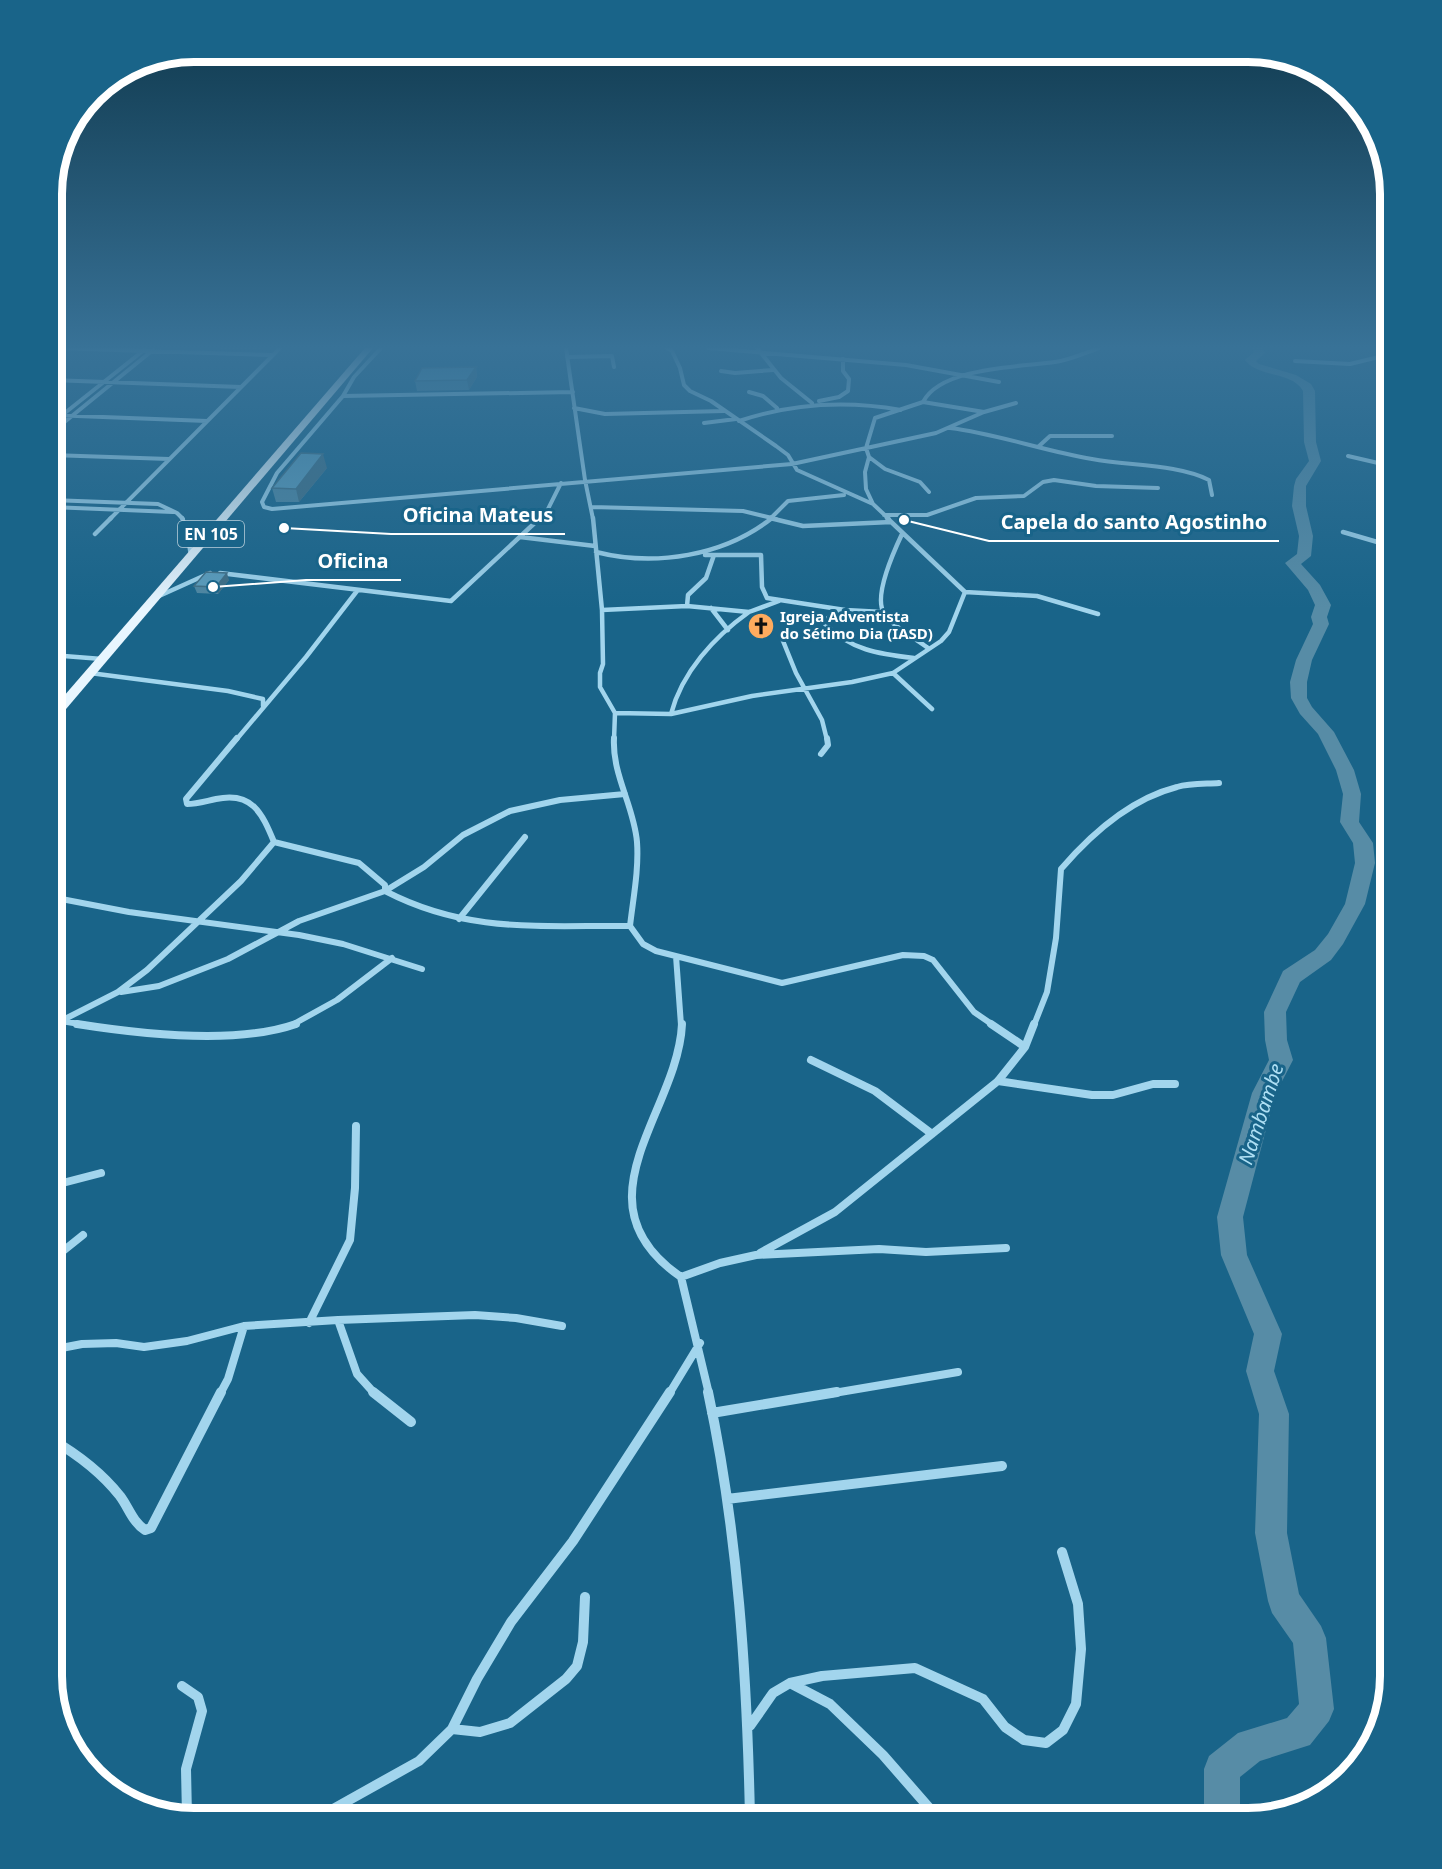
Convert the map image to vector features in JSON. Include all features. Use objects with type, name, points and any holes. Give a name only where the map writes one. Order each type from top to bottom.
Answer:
[{"type":"main road","name":"EN 105","points":[[62,706],[294,435]]},
{"type":"street","points":[[95,534],[193,435]]},
{"type":"street","points":[[309,435],[277,473],[262,502],[264,507],[272,509],[585,480],[792,464],[918,435]]},
{"type":"street","points":[[579,435],[585,480],[592,507],[602,610],[603,664],[600,673],[600,687],[615,713],[613,751],[618,777],[625,794],[637,841],[638,868],[630,926],[643,944],[656,951],[782,983],[903,956],[924,956],[933,960],[974,1012],[1025,1047]]},
{"type":"street","points":[[760,435],[788,455],[792,464],[804,474],[873,504]]},
{"type":"street","points":[[870,435],[866,448],[869,456],[883,468],[909,476],[925,486],[929,492]]},
{"type":"street","points":[[988,435],[1052,452],[1112,463],[1195,473],[1209,480],[1212,495]]},
{"type":"street","points":[[1038,447],[1053,436],[1112,436]]},
{"type":"street","points":[[62,455],[169,459]]},
{"type":"street","points":[[869,456],[865,472],[866,489],[873,504],[965,592],[1037,596],[1098,614]]},
{"type":"street","points":[[1348,456],[1381,464]]},
{"type":"street","points":[[263,472],[277,473]]},
{"type":"street","points":[[884,515],[927,515],[976,498],[1024,496],[1043,482],[1054,480],[1096,486],[1158,488]]},
{"type":"street","points":[[156,597],[214,572],[451,601],[547,511],[561,483]]},
{"type":"street","points":[[697,555],[751,534],[783,509],[788,501],[848,495]]},
{"type":"street","points":[[62,500],[158,504],[184,519],[188,527],[191,556]]},
{"type":"street","points":[[62,507],[173,512]]},
{"type":"street","points":[[592,507],[743,511],[803,526],[891,522]]},
{"type":"street","points":[[1343,532],[1381,543]]},
{"type":"street","points":[[883,612],[881,602],[884,582],[903,534]]},
{"type":"street","points":[[520,537],[596,549],[617,557],[761,555],[762,586],[765,596],[780,601],[845,610],[883,612],[928,648]]},
{"type":"street","points":[[687,606],[688,595],[706,578],[714,555]]},
{"type":"street","points":[[274,842],[265,820],[252,804],[241,796],[222,797],[195,804],[187,804],[186,799],[306,657],[357,591]]},
{"type":"street","points":[[615,713],[671,714],[804,687],[852,682],[893,673],[941,641],[949,632],[965,592]]},
{"type":"street","points":[[671,714],[676,689],[687,671],[749,612],[780,601]]},
{"type":"street","points":[[602,610],[687,606],[749,612]]},
{"type":"street","points":[[711,608],[728,630]]},
{"type":"street","points":[[845,610],[826,619],[825,624],[837,637],[864,651],[915,658]]},
{"type":"street","points":[[781,636],[804,687],[817,705],[824,723],[828,745],[821,754]]},
{"type":"street","points":[[62,656],[102,659]]},
{"type":"street","points":[[90,673],[257,696],[262,699],[263,706]]},
{"type":"street","points":[[893,673],[932,709]]},
{"type":"street","points":[[756,1255],[836,1212],[998,1081],[1025,1047],[1047,992],[1056,938],[1061,869],[1107,822],[1153,795],[1179,786],[1219,783]]},
{"type":"street","points":[[118,992],[159,986],[228,959],[298,921],[385,891],[424,867],[463,835],[510,811],[560,800],[625,794]]},
{"type":"street","points":[[459,919],[525,837]]},
{"type":"street","points":[[274,842],[359,863],[385,885],[385,891]]},
{"type":"street","points":[[62,1020],[118,992],[147,970],[241,881],[274,842]]},
{"type":"street","points":[[385,891],[403,903],[459,919],[515,926],[630,926]]},
{"type":"street","points":[[62,899],[310,937],[392,958],[422,969]]},
{"type":"street","points":[[676,956],[681,1016],[680,1037],[666,1085],[633,1170],[634,1220],[647,1246],[666,1268],[681,1277],[700,1343],[727,1499],[750,1726],[750,1808]]},
{"type":"street","points":[[62,1021],[128,1032],[229,1034],[279,1029],[301,1022],[343,997],[392,958]]},
{"type":"street","points":[[811,1060],[875,1091],[932,1134]]},
{"type":"street","points":[[998,1081],[1092,1095],[1113,1095],[1153,1084],[1175,1084]]},
{"type":"street","points":[[309,1323],[350,1240],[355,1188],[356,1126]]},
{"type":"street","points":[[62,1183],[101,1173]]},
{"type":"street","points":[[62,1251],[83,1235]]},
{"type":"street","points":[[681,1277],[720,1263],[756,1255],[879,1249],[926,1252],[1006,1248]]},
{"type":"street","points":[[62,1348],[82,1344],[144,1347],[186,1341],[244,1326],[338,1320],[476,1315],[516,1318],[562,1326]]},
{"type":"street","points":[[338,1320],[357,1374],[367,1387],[411,1422]]},
{"type":"street","points":[[62,1445],[100,1473],[123,1498],[138,1527],[145,1530],[151,1528],[228,1379],[244,1326]]},
{"type":"street","points":[[335,1808],[419,1761],[452,1729],[477,1679],[511,1622],[573,1541],[638,1444],[700,1343]]},
{"type":"street","points":[[712,1413],[958,1372]]},
{"type":"street","points":[[727,1499],[1002,1466]]},
{"type":"street","points":[[750,1726],[773,1694],[790,1683],[822,1676],[915,1668],[982,1699],[1005,1727],[1024,1740],[1046,1743],[1063,1730],[1076,1704],[1081,1649],[1078,1604],[1062,1552]]},
{"type":"street","points":[[452,1729],[480,1732],[510,1723],[566,1679],[577,1666],[583,1642],[585,1597]]},
{"type":"street","points":[[790,1683],[830,1704],[883,1755],[929,1808]]},
{"type":"street","points":[[182,1686],[198,1697],[202,1712],[186,1769],[187,1807]]},
{"type":"building","points":[[301,453],[323,454],[296,489],[272,488]]},
{"type":"building","points":[[206,572],[227,573],[216,587],[194,586]]},
{"type":"waterway","name":"Nambambe","points":[[1222,1808],[1222,1769],[1251,1746],[1298,1733],[1317,1709],[1309,1638],[1284,1601],[1271,1533],[1274,1414],[1260,1371],[1268,1334],[1234,1255],[1230,1217],[1264,1093],[1274,1078],[1281,1060],[1276,1040],[1275,1012],[1291,977],[1323,955],[1336,939],[1355,904],[1365,863],[1363,843],[1349,822],[1352,794],[1345,770],[1325,732],[1303,707],[1298,691],[1304,660],[1321,624],[1319,617],[1323,605],[1315,588],[1292,563],[1304,556],[1306,536],[1299,506],[1300,486],[1302,479],[1314,466],[1310,435]]},
{"type":"place","name":"Capela do santo Agostinho","points":[[904,520]]},
{"type":"place","name":"Oficina Mateus","points":[[284,528]]},
{"type":"place","name":"Oficina","points":[[213,587]]},
{"type":"place","name":"Igreja Adventista do Sétimo Dia (IASD)","points":[[761,626]]}]
